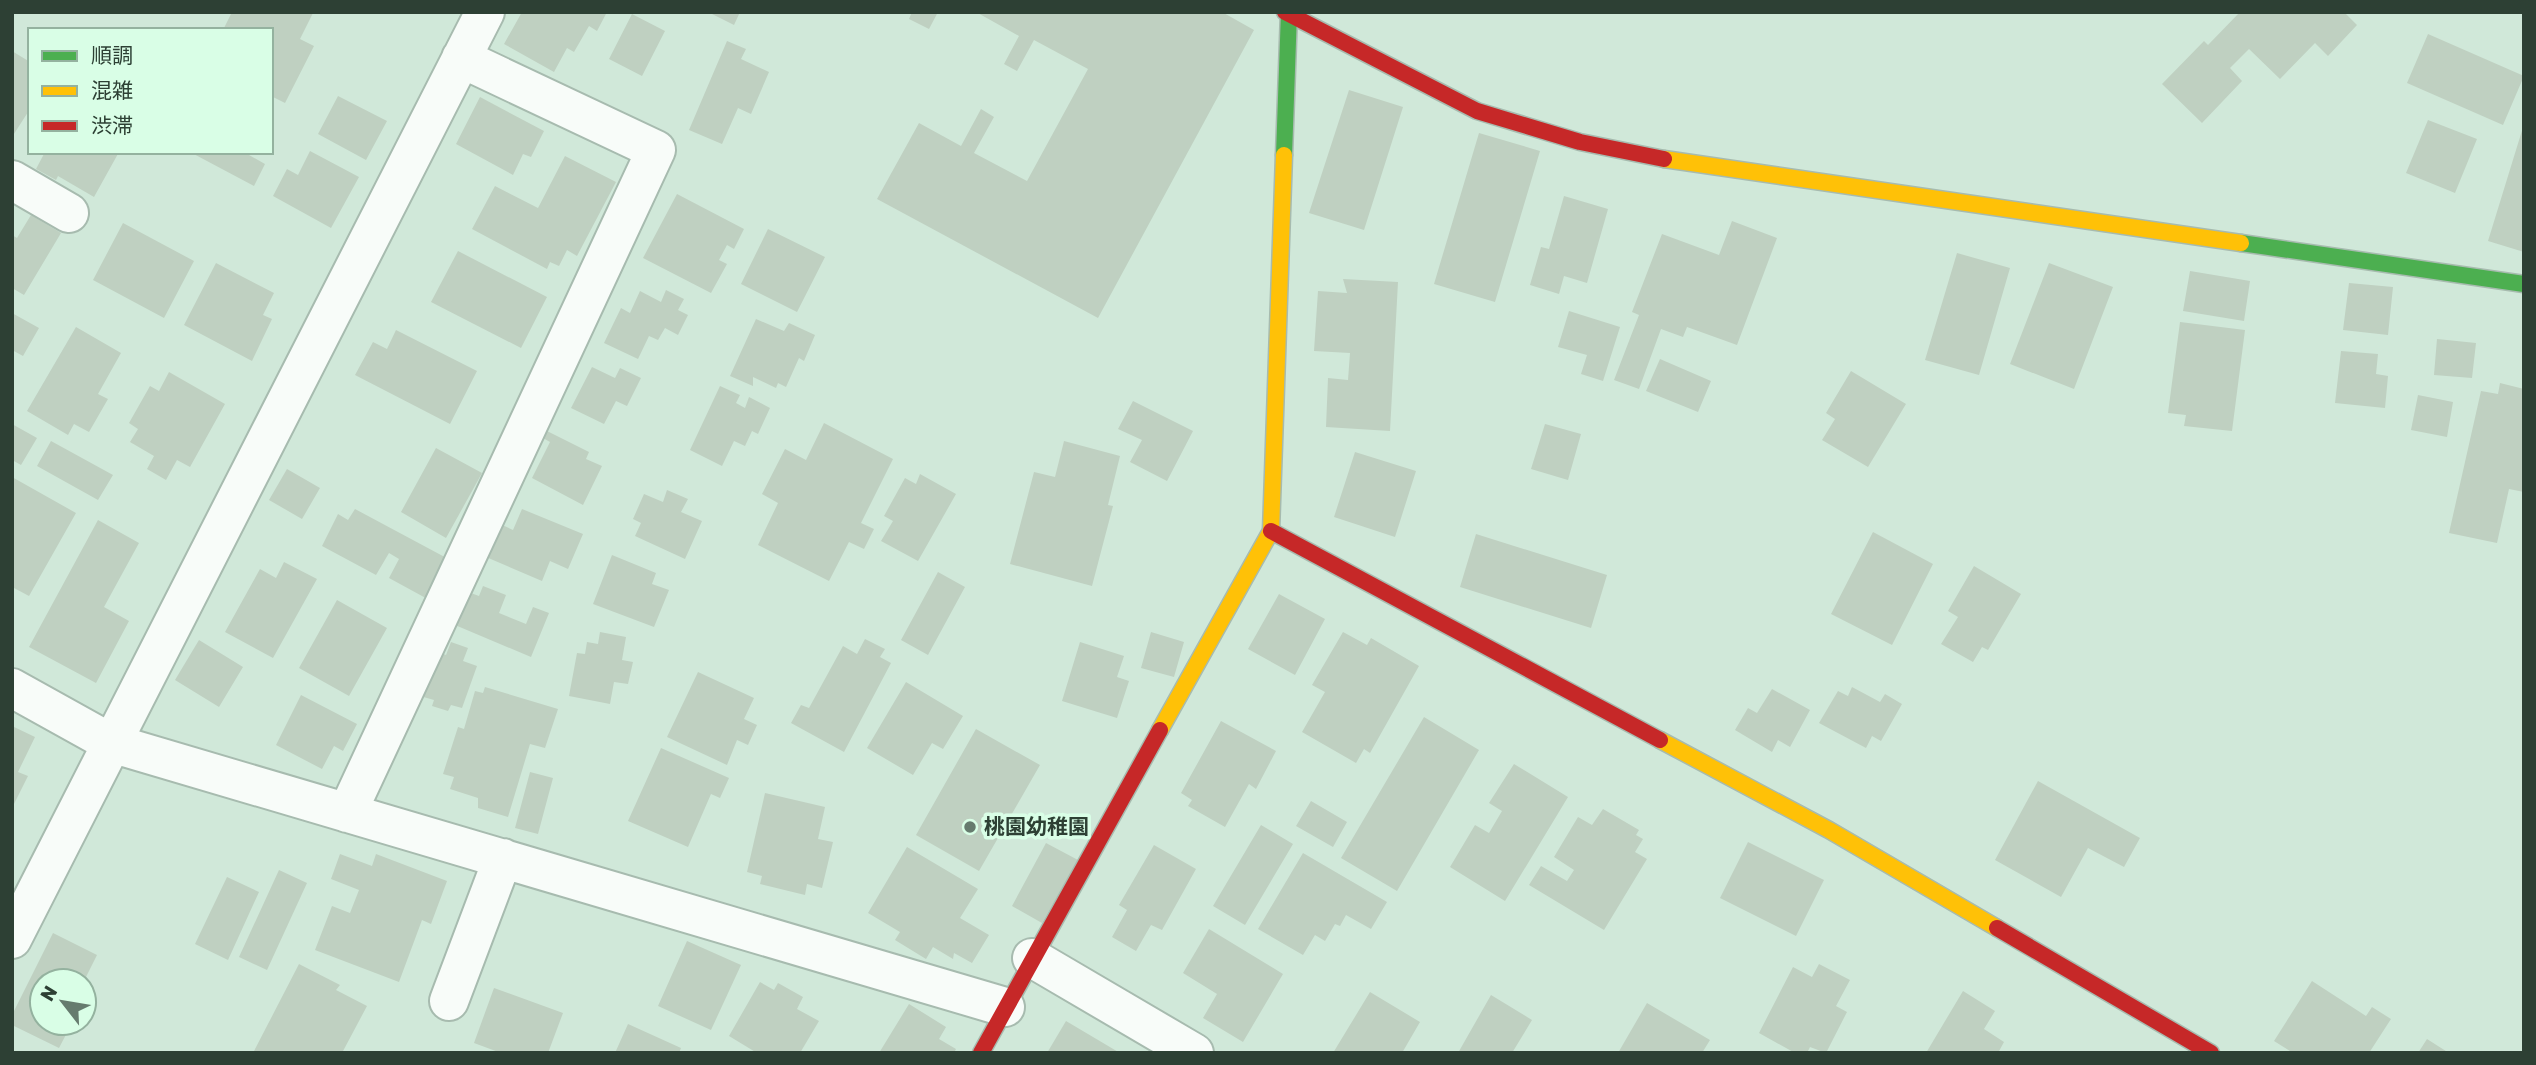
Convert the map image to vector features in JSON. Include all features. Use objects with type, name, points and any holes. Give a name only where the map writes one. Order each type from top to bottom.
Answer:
[{"type":"street","points":[[12,939],[485,12]]},
{"type":"street","points":[[981,1053],[1270,531],[1287,13],[1477,111],[1580,142],[1655,158],[2524,285]]},
{"type":"street","points":[[347,813],[656,150],[461,58]]},
{"type":"street","points":[[12,180],[69,213]]},
{"type":"street","points":[[1270,531],[1829,830],[2211,1053]]},
{"type":"street","points":[[12,688],[111,743],[1005,1007]]},
{"type":"street","points":[[449,1001],[503,858]]},
{"type":"street","points":[[1032,958],[1194,1053]]},
{"type":"building","points":[[232,12],[313,13],[300,39],[314,46],[285,103],[273,97],[273,28],[224,28]]},
{"type":"building","points":[[522,12],[607,12],[597,31],[589,26],[574,52],[567,48],[554,72],[504,44]]},
{"type":"building","points":[[708,12],[740,12],[734,25]]},
{"type":"building","points":[[912,12],[938,12],[929,29],[909,19]]},
{"type":"building","points":[[976,12],[1222,12],[1254,30],[1098,318],[877,199],[919,123],[961,146],[981,109],[994,117],[974,153],[1027,181],[1088,69],[1034,40],[1017,71],[1004,64],[1019,36]]},
{"type":"building","points":[[2240,12],[2344,12],[2357,25],[2328,56],[2315,43],[2280,79],[2249,49],[2230,68],[2242,81],[2202,123],[2162,84],[2204,41],[2208,45]]},
{"type":"building","points":[[632,14],[665,31],[642,76],[609,59]]},
{"type":"building","points":[[2428,34],[2524,76],[2503,125],[2407,83]]},
{"type":"building","points":[[727,41],[746,49],[741,59],[769,72],[751,114],[738,108],[722,144],[689,130]]},
{"type":"building","points":[[12,51],[28,61],[28,112],[12,137]]},
{"type":"building","points":[[1349,90],[1403,107],[1364,230],[1309,213]]},
{"type":"building","points":[[338,96],[387,121],[366,160],[318,134]]},
{"type":"building","points":[[480,97],[544,131],[531,157],[523,154],[513,175],[456,144]]},
{"type":"building","points":[[2428,120],[2477,139],[2455,193],[2406,173]]},
{"type":"building","points":[[2524,124],[2524,252],[2488,241]]},
{"type":"building","points":[[1479,133],[1540,151],[1495,302],[1434,284]]},
{"type":"building","points":[[310,151],[359,177],[331,228],[273,196],[287,169],[298,175]]},
{"type":"building","points":[[44,154],[118,154],[94,197],[58,176],[56,180],[36,169]]},
{"type":"building","points":[[194,154],[249,154],[265,164],[254,186]]},
{"type":"building","points":[[565,156],[616,182],[577,256],[567,250],[559,266],[550,262],[547,269],[472,229],[495,186],[538,208]]},
{"type":"building","points":[[677,194],[744,229],[734,249],[727,245],[719,260],[727,264],[711,293],[643,258]]},
{"type":"building","points":[[1564,196],[1608,209],[1587,283],[1564,276],[1559,294],[1530,285],[1541,247],[1549,249]]},
{"type":"building","points":[[31,215],[61,233],[24,295],[12,288],[12,235],[17,238]]},
{"type":"building","points":[[1732,221],[1777,238],[1737,345],[1687,327],[1683,337],[1661,329],[1639,389],[1614,380],[1639,315],[1632,312],[1662,234],[1719,255]]},
{"type":"building","points":[[123,223],[194,261],[164,318],[93,280]]},
{"type":"building","points":[[768,229],[825,257],[797,312],[741,284]]},
{"type":"building","points":[[458,251],[547,297],[521,348],[431,302]]},
{"type":"building","points":[[1957,253],[2010,268],[1979,375],[1925,360]]},
{"type":"building","points":[[216,263],[274,293],[263,315],[272,319],[252,361],[184,325]]},
{"type":"building","points":[[2049,263],[2113,287],[2074,389],[2010,364]]},
{"type":"building","points":[[2190,271],[2250,281],[2244,321],[2183,311]]},
{"type":"building","points":[[1343,279],[1398,282],[1390,431],[1326,427],[1328,378],[1348,380],[1350,353],[1314,351],[1318,291],[1347,293]]},
{"type":"building","points":[[2349,283],[2393,287],[2388,335],[2343,330]]},
{"type":"building","points":[[666,290],[684,299],[678,310],[688,315],[678,335],[665,328],[658,340],[649,336],[638,359],[604,343],[621,308],[630,313],[640,291],[661,302]]},
{"type":"building","points":[[1569,311],[1620,327],[1603,381],[1581,374],[1587,355],[1558,347]]},
{"type":"building","points":[[12,313],[39,328],[23,356],[12,350]]},
{"type":"building","points":[[756,319],[784,331],[789,323],[815,335],[804,361],[799,358],[786,387],[778,383],[776,388],[753,377],[753,386],[730,376]]},
{"type":"building","points":[[2180,322],[2245,330],[2232,431],[2184,426],[2186,415],[2168,413]]},
{"type":"building","points":[[76,327],[121,353],[98,394],[108,399],[89,432],[74,424],[68,435],[27,411]]},
{"type":"building","points":[[396,330],[477,371],[450,424],[355,375],[373,342],[387,349]]},
{"type":"building","points":[[2437,339],[2476,343],[2472,378],[2434,375]]},
{"type":"building","points":[[2341,351],[2378,354],[2376,374],[2388,376],[2385,408],[2335,403]]},
{"type":"building","points":[[1660,359],[1711,381],[1698,412],[1646,391]]},
{"type":"building","points":[[592,367],[615,378],[620,368],[641,378],[627,406],[616,401],[604,424],[571,408]]},
{"type":"building","points":[[1851,371],[1906,404],[1868,467],[1822,440],[1835,419],[1826,413]]},
{"type":"building","points":[[169,372],[225,404],[190,467],[177,460],[166,480],[147,469],[154,456],[130,442],[138,429],[129,423],[150,386],[159,391]]},
{"type":"building","points":[[2500,383],[2524,389],[2524,492],[2509,489],[2497,543],[2449,533],[2481,391],[2498,394]]},
{"type":"building","points":[[720,386],[740,395],[736,403],[745,408],[749,397],[770,408],[758,434],[752,431],[745,446],[734,441],[722,466],[690,450]]},
{"type":"building","points":[[2418,395],[2453,402],[2447,437],[2411,430]]},
{"type":"building","points":[[1133,401],[1193,431],[1167,481],[1130,462],[1142,440],[1118,429]]},
{"type":"building","points":[[824,423],[893,459],[861,523],[874,529],[864,549],[849,542],[829,581],[758,545],[778,503],[762,494],[785,449],[806,460]]},
{"type":"building","points":[[12,424],[37,438],[21,465],[12,460]]},
{"type":"building","points":[[1545,424],[1581,434],[1568,480],[1531,469]]},
{"type":"building","points":[[547,431],[589,452],[586,459],[602,466],[583,505],[532,478],[550,442],[543,438]]},
{"type":"building","points":[[51,441],[113,475],[98,500],[37,466]]},
{"type":"building","points":[[1064,441],[1120,456],[1108,505],[1113,506],[1092,586],[1010,564],[1034,472],[1055,477]]},
{"type":"building","points":[[436,448],[482,473],[446,538],[401,512]]},
{"type":"building","points":[[1355,452],[1416,471],[1395,537],[1334,517]]},
{"type":"building","points":[[287,469],[320,488],[302,519],[269,500]]},
{"type":"building","points":[[920,474],[956,494],[918,561],[881,541],[893,521],[884,516],[905,478],[916,484]]},
{"type":"building","points":[[12,477],[76,513],[29,596],[14,588],[12,591]]},
{"type":"building","points":[[667,490],[688,499],[681,512],[702,521],[685,559],[635,536],[641,523],[633,519],[644,494],[663,502]]},
{"type":"building","points":[[355,509],[454,562],[433,602],[389,578],[399,559],[389,553],[376,575],[322,546],[338,514],[348,520]]},
{"type":"building","points":[[522,509],[583,534],[568,569],[550,561],[542,581],[486,557],[500,524],[513,530]]},
{"type":"building","points":[[98,520],[139,543],[104,607],[129,621],[96,683],[29,647]]},
{"type":"building","points":[[1873,532],[1933,564],[1892,645],[1831,614]]},
{"type":"building","points":[[1476,534],[1607,575],[1591,628],[1460,587]]},
{"type":"building","points":[[612,555],[656,573],[652,584],[669,590],[654,627],[593,604]]},
{"type":"building","points":[[284,562],[317,579],[273,658],[225,632],[260,569],[276,578]]},
{"type":"building","points":[[1974,566],[2021,594],[1988,650],[1982,647],[1973,662],[1941,644],[1958,617],[1948,611]]},
{"type":"building","points":[[938,572],[965,587],[928,655],[901,640]]},
{"type":"building","points":[[483,586],[506,595],[499,613],[526,624],[533,607],[549,613],[531,657],[455,625],[468,592],[479,596]]},
{"type":"building","points":[[1279,594],[1325,619],[1295,675],[1248,649]]},
{"type":"building","points":[[337,600],[387,628],[349,696],[299,668]]},
{"type":"building","points":[[600,632],[626,637],[622,660],[633,662],[628,684],[614,682],[610,704],[569,696],[577,653],[585,654],[587,642],[598,644]]},
{"type":"building","points":[[1151,632],[1184,642],[1174,677],[1141,668]]},
{"type":"building","points":[[1343,632],[1367,645],[1371,638],[1419,666],[1370,753],[1364,749],[1356,763],[1302,732],[1325,692],[1312,685]]},
{"type":"building","points":[[865,639],[885,649],[880,657],[891,663],[844,752],[791,723],[801,705],[809,708],[843,646],[857,654]]},
{"type":"building","points":[[199,640],[243,667],[219,707],[175,680]]},
{"type":"building","points":[[451,642],[468,648],[463,661],[477,666],[462,708],[451,705],[448,711],[432,706],[434,700],[420,696],[436,651],[446,655]]},
{"type":"building","points":[[1080,642],[1124,656],[1117,677],[1129,681],[1117,718],[1062,701]]},
{"type":"building","points":[[698,672],[754,698],[744,719],[757,725],[748,745],[737,740],[727,765],[667,737]]},
{"type":"building","points":[[906,682],[963,716],[943,749],[932,743],[913,775],[867,748]]},
{"type":"building","points":[[485,687],[558,709],[545,748],[530,744],[508,817],[478,808],[478,798],[450,789],[454,777],[443,774],[458,727],[464,729],[475,691],[483,693]]},
{"type":"building","points":[[1852,687],[1880,702],[1885,694],[1902,704],[1881,741],[1872,736],[1866,748],[1819,723],[1838,691],[1848,696]]},
{"type":"building","points":[[1772,689],[1810,710],[1790,747],[1778,740],[1772,752],[1735,730],[1748,708],[1757,713]]},
{"type":"building","points":[[301,695],[357,724],[343,751],[334,746],[322,769],[276,745]]},
{"type":"building","points":[[1424,717],[1479,750],[1397,891],[1341,858]]},
{"type":"building","points":[[1221,721],[1276,751],[1256,789],[1249,784],[1225,827],[1188,806],[1192,800],[1181,793]]},
{"type":"building","points":[[12,726],[35,737],[18,772],[28,776],[12,808]]},
{"type":"building","points":[[976,729],[1040,765],[979,871],[916,835]]},
{"type":"building","points":[[661,748],[729,778],[720,798],[711,794],[688,847],[628,821]]},
{"type":"building","points":[[1514,764],[1568,797],[1505,901],[1450,867],[1475,825],[1489,833],[1502,811],[1489,803]]},
{"type":"building","points":[[530,772],[553,778],[538,834],[515,828]]},
{"type":"building","points":[[2038,781],[2140,838],[2124,867],[2088,848],[2061,897],[1995,860]]},
{"type":"building","points":[[765,793],[825,807],[818,839],[833,842],[822,888],[807,884],[805,895],[760,884],[762,876],[747,872]]},
{"type":"building","points":[[1311,801],[1347,822],[1333,847],[1296,826]]},
{"type":"building","points":[[1603,809],[1639,830],[1636,835],[1643,839],[1635,852],[1647,859],[1604,930],[1529,885],[1541,866],[1567,881],[1574,870],[1554,857],[1578,817],[1592,825]]},
{"type":"building","points":[[1261,825],[1293,844],[1245,925],[1213,906]]},
{"type":"building","points":[[1748,842],[1824,880],[1796,936],[1720,898]]},
{"type":"building","points":[[1046,843],[1078,860],[1042,923],[1012,906]]},
{"type":"building","points":[[1154,845],[1196,869],[1162,930],[1151,925],[1136,951],[1112,937],[1127,910],[1119,905]]},
{"type":"building","points":[[907,847],[978,889],[960,918],[989,935],[972,963],[954,953],[953,959],[933,947],[926,959],[895,940],[900,932],[868,913]]},
{"type":"building","points":[[1303,853],[1387,902],[1371,929],[1346,915],[1340,926],[1335,924],[1325,941],[1315,935],[1303,955],[1258,929]]},
{"type":"building","points":[[340,854],[372,866],[376,854],[447,881],[431,924],[422,920],[399,982],[315,950],[332,906],[350,913],[359,890],[331,879]]},
{"type":"building","points":[[279,870],[307,883],[267,970],[239,957]]},
{"type":"building","points":[[227,877],[259,892],[228,960],[195,944]]},
{"type":"building","points":[[1209,929],[1283,974],[1243,1042],[1203,1018],[1217,994],[1183,973]]},
{"type":"building","points":[[53,933],[97,955],[91,967],[36,967]]},
{"type":"building","points":[[687,941],[741,965],[711,1030],[658,1006]]},
{"type":"building","points":[[299,964],[340,985],[336,990],[367,1006],[342,1053],[253,1053]]},
{"type":"building","points":[[1819,964],[1850,980],[1836,1006],[1847,1012],[1826,1053],[1810,1047],[1807,1053],[1795,1053],[1759,1033],[1793,967],[1812,977]]},
{"type":"building","points":[[2312,981],[2366,1016],[2372,1007],[2391,1019],[2369,1053],[2293,1053],[2274,1041]]},
{"type":"building","points":[[760,982],[774,990],[778,983],[803,997],[797,1009],[819,1021],[800,1053],[757,1053],[729,1036]]},
{"type":"building","points":[[28,983],[28,1033],[12,1025],[12,1015]]},
{"type":"building","points":[[494,988],[563,1013],[548,1053],[501,1053],[474,1043]]},
{"type":"building","points":[[1963,991],[1995,1011],[1984,1029],[2004,1042],[1998,1053],[1926,1053]]},
{"type":"building","points":[[1370,992],[1420,1022],[1402,1053],[1333,1053]]},
{"type":"building","points":[[1491,995],[1532,1020],[1512,1053],[1458,1053]]},
{"type":"building","points":[[1647,1003],[1710,1040],[1702,1053],[1618,1053]]},
{"type":"building","points":[[909,1004],[946,1027],[939,1039],[956,1049],[954,1053],[879,1053]]},
{"type":"building","points":[[1066,1021],[1120,1053],[1047,1053]]},
{"type":"building","points":[[628,1024],[681,1048],[679,1053],[615,1053]]},
{"type":"building","points":[[37,1037],[65,1037],[59,1048]]},
{"type":"building","points":[[2427,1039],[2449,1053],[2418,1053]]},
{"type":"traffic: fast","points":[[1284,155],[1289,12]]},
{"type":"traffic: fast","points":[[2241,243],[2524,284]]},
{"type":"traffic: slow","points":[[1160,730],[1271,531],[1284,155]]},
{"type":"traffic: slow","points":[[1664,159],[2241,243]]},
{"type":"traffic: slow","points":[[1660,740],[1829,830],[1997,928]]},
{"type":"traffic: jam","points":[[1285,12],[1477,111],[1580,142],[1664,159]]},
{"type":"traffic: jam","points":[[1271,531],[1660,740]]},
{"type":"traffic: jam","points":[[981,1053],[1160,730]]},
{"type":"traffic: jam","points":[[1997,928],[2211,1053]]},
{"type":"place","name":"桃園幼稚園","points":[[970,827]]}]
